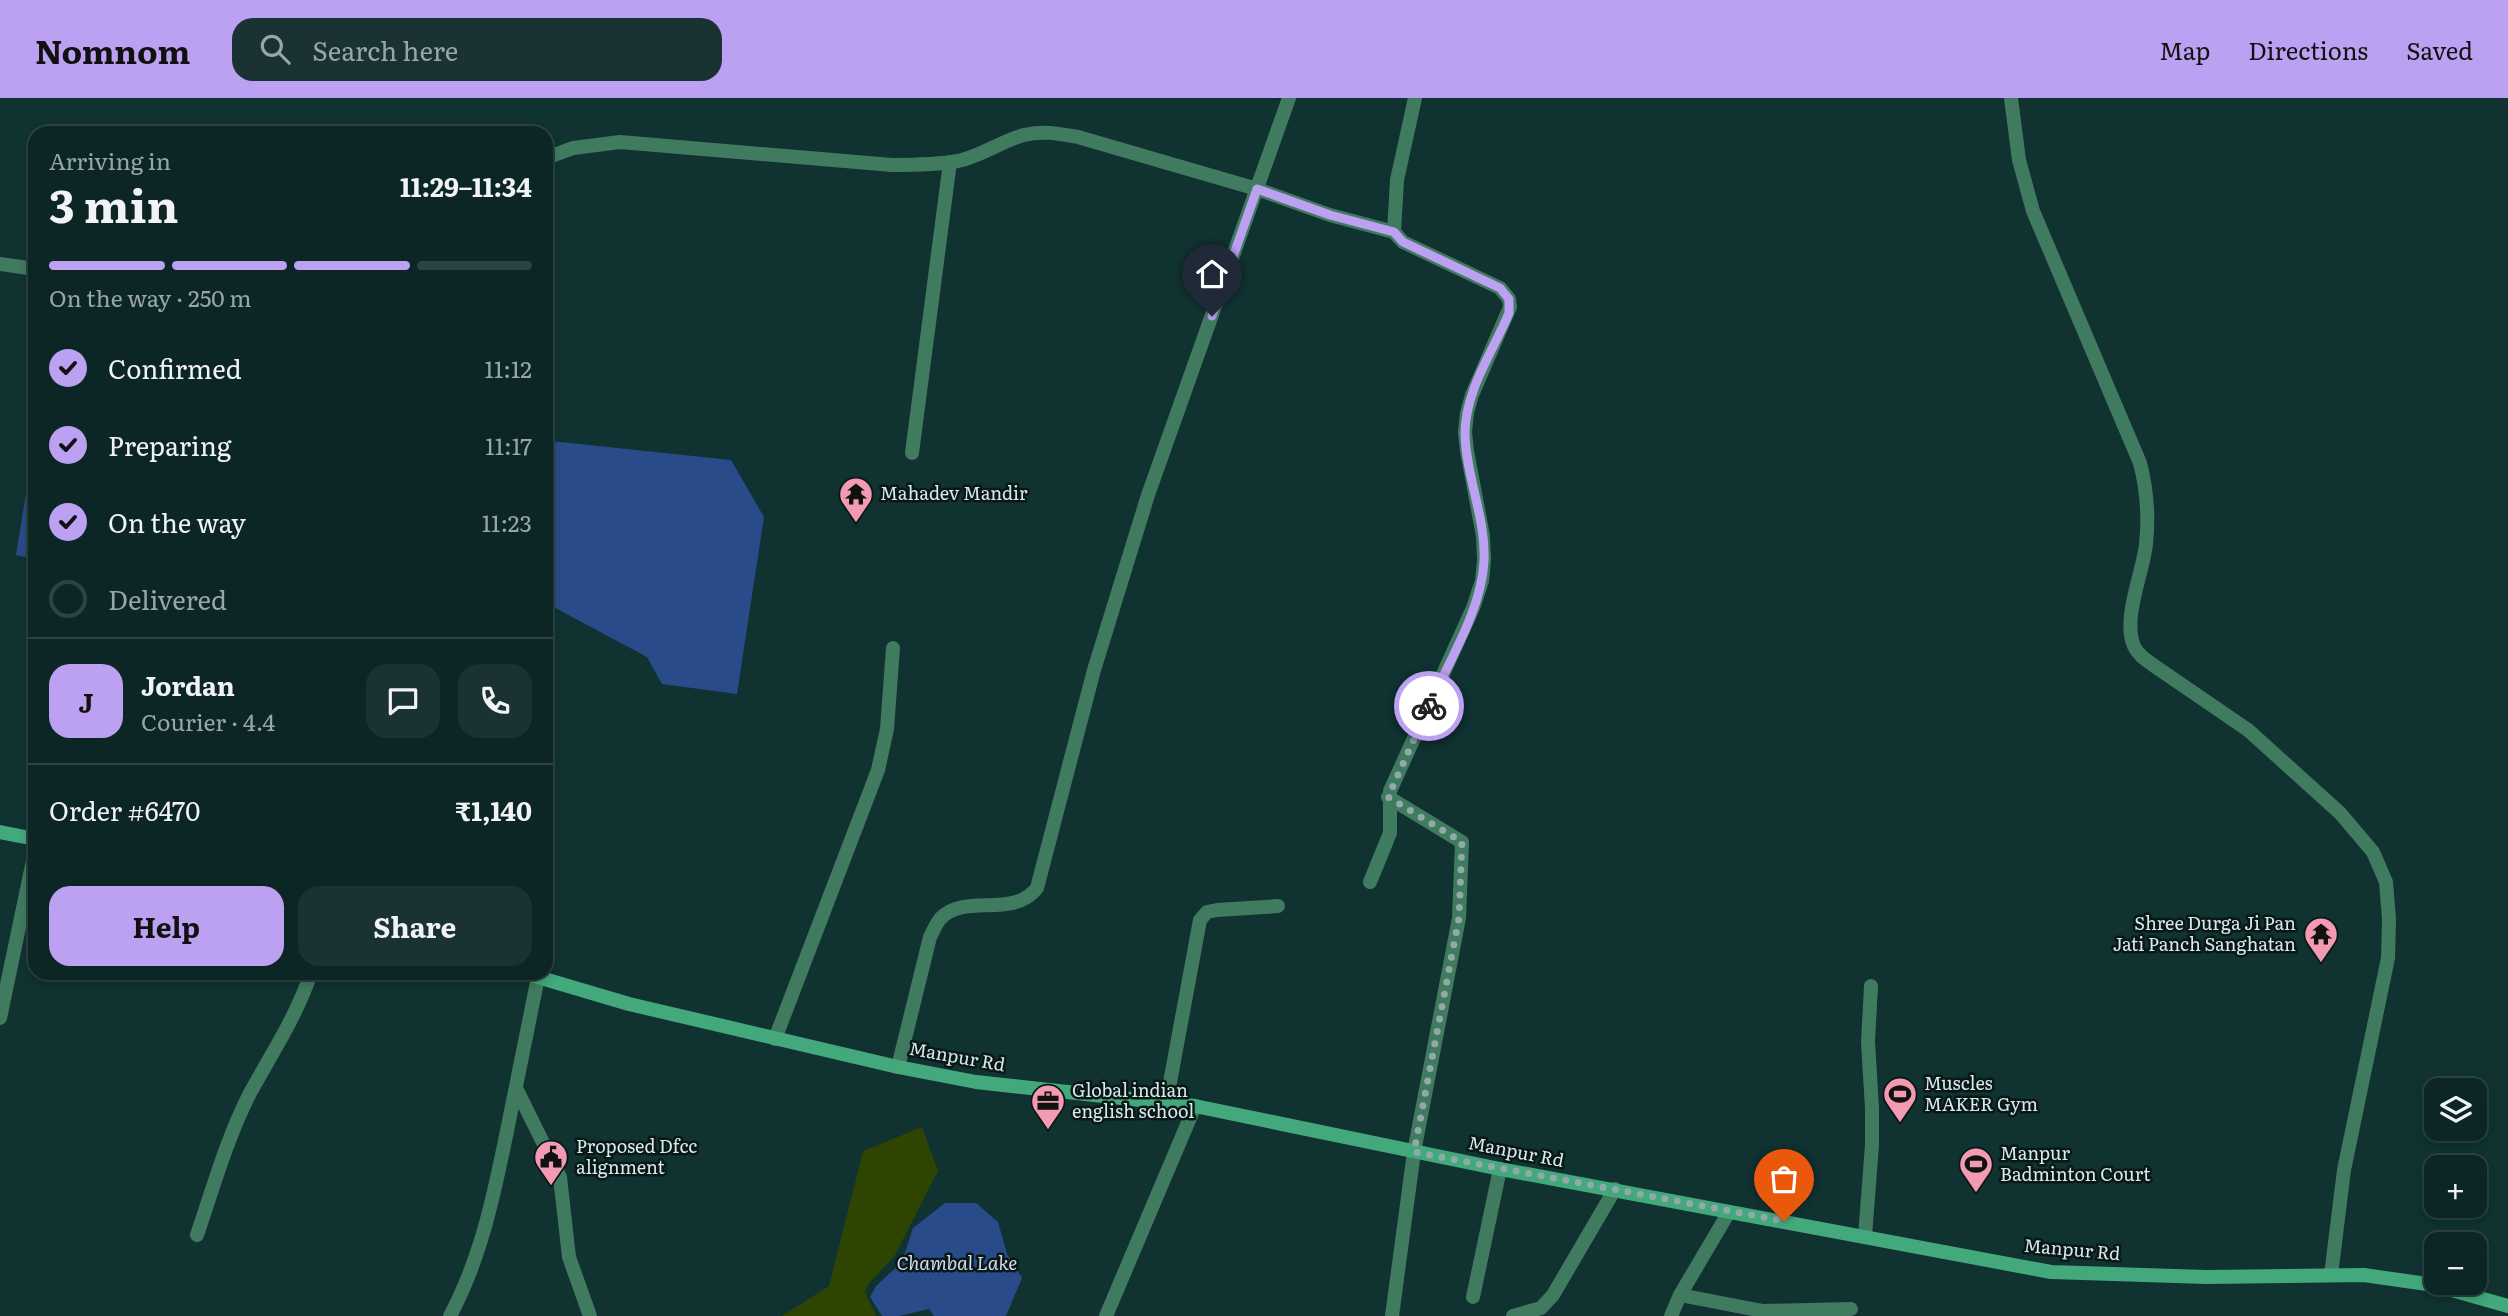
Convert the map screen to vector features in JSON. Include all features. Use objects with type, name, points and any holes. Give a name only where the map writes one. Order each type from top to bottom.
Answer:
[{"type":"main road","points":[[0,832],[28,838]]},
{"type":"main road","name":"Manpur Rd","points":[[548,980],[629,1004],[898,1067],[976,1082],[1195,1106],[1500,1169],[2051,1272],[2206,1277],[2331,1275],[2398,1278],[2508,1306]]},
{"type":"street","points":[[898,1067],[930,937],[938,922],[950,912],[961,909],[1024,902],[1037,888],[1094,670],[1148,495],[1289,98]]},
{"type":"street","points":[[1394,232],[1397,180],[1415,98]]},
{"type":"street","points":[[2011,98],[2019,160],[2033,211],[2140,463],[2145,485],[2146,547],[2131,620],[2134,646],[2153,665],[2248,730],[2340,813],[2373,852],[2386,883],[2388,958],[2344,1170],[2331,1275]]},
{"type":"street","points":[[553,155],[573,148],[620,142],[892,166],[950,162],[986,153],[1024,135],[1052,133],[1078,137],[1257,189],[1330,215],[1394,232],[1412,247],[1500,288],[1509,299],[1510,307],[1472,395],[1465,432],[1482,536],[1482,580],[1473,608],[1388,797],[1390,833],[1370,882]]},
{"type":"street","points":[[912,453],[950,162]]},
{"type":"street","points":[[0,264],[28,268]]},
{"type":"street","points":[[775,1039],[878,771],[887,729],[893,648]]},
{"type":"street","points":[[1388,797],[1462,842],[1459,918],[1414,1152],[1392,1316]]},
{"type":"street","points":[[0,1018],[28,884]]},
{"type":"street","points":[[1166,1104],[1203,915],[1217,910],[1278,906]]},
{"type":"street","points":[[197,1235],[237,1122],[296,1012],[308,980]]},
{"type":"street","points":[[450,1316],[464,1290],[480,1246],[495,1190],[516,1088],[530,980]]},
{"type":"street","points":[[1865,1236],[1872,1145],[1868,1042],[1871,986]]},
{"type":"street","points":[[516,1088],[560,1177],[569,1256],[590,1316]]},
{"type":"street","points":[[1106,1316],[1195,1106]]},
{"type":"street","points":[[1472,1297],[1500,1169]]},
{"type":"street","points":[[1513,1316],[1541,1308],[1553,1295],[1615,1189]]},
{"type":"street","points":[[1671,1316],[1680,1295],[1729,1212]]},
{"type":"street","points":[[1680,1295],[1763,1311],[1851,1309]]},
{"type":"green space","points":[[922,1127],[938,1171],[894,1257],[869,1283],[865,1292],[876,1316],[782,1316],[829,1286],[863,1151]]},
{"type":"water","points":[[553,441],[731,460],[764,517],[737,694],[662,684],[647,657],[553,607]]},
{"type":"water","points":[[28,481],[28,558],[16,555]]},
{"type":"water","name":"Chambal Lake","points":[[945,1203],[976,1203],[998,1222],[1007,1254],[1022,1278],[1006,1316],[934,1316],[929,1309],[899,1316],[882,1316],[870,1297],[876,1286],[902,1262],[913,1228]]},
{"type":"way so far","points":[[1429,706],[1388,797],[1462,842],[1459,918],[1414,1152],[1784,1221]]},
{"type":"place","name":"Mahadev Mandir","points":[[856,524]]},
{"type":"place","name":"Shree Durga Ji Pan Jati Panch Sanghatan","points":[[2321,964]]},
{"type":"place","name":"Muscles MAKER Gym","points":[[1900,1124]]},
{"type":"place","name":"Global indian english school","points":[[1048,1131]]},
{"type":"place","name":"Proposed Dfcc alignment","points":[[551,1187]]},
{"type":"place","name":"Manpur Badminton Court","points":[[1976,1194]]},
{"type":"route","points":[[1212,316],[1257,189],[1330,215],[1394,232],[1403,242],[1500,288],[1509,299],[1509,313],[1504,326],[1490,351],[1472,395],[1465,432],[1482,536],[1482,580],[1473,608],[1429,706]]}]
